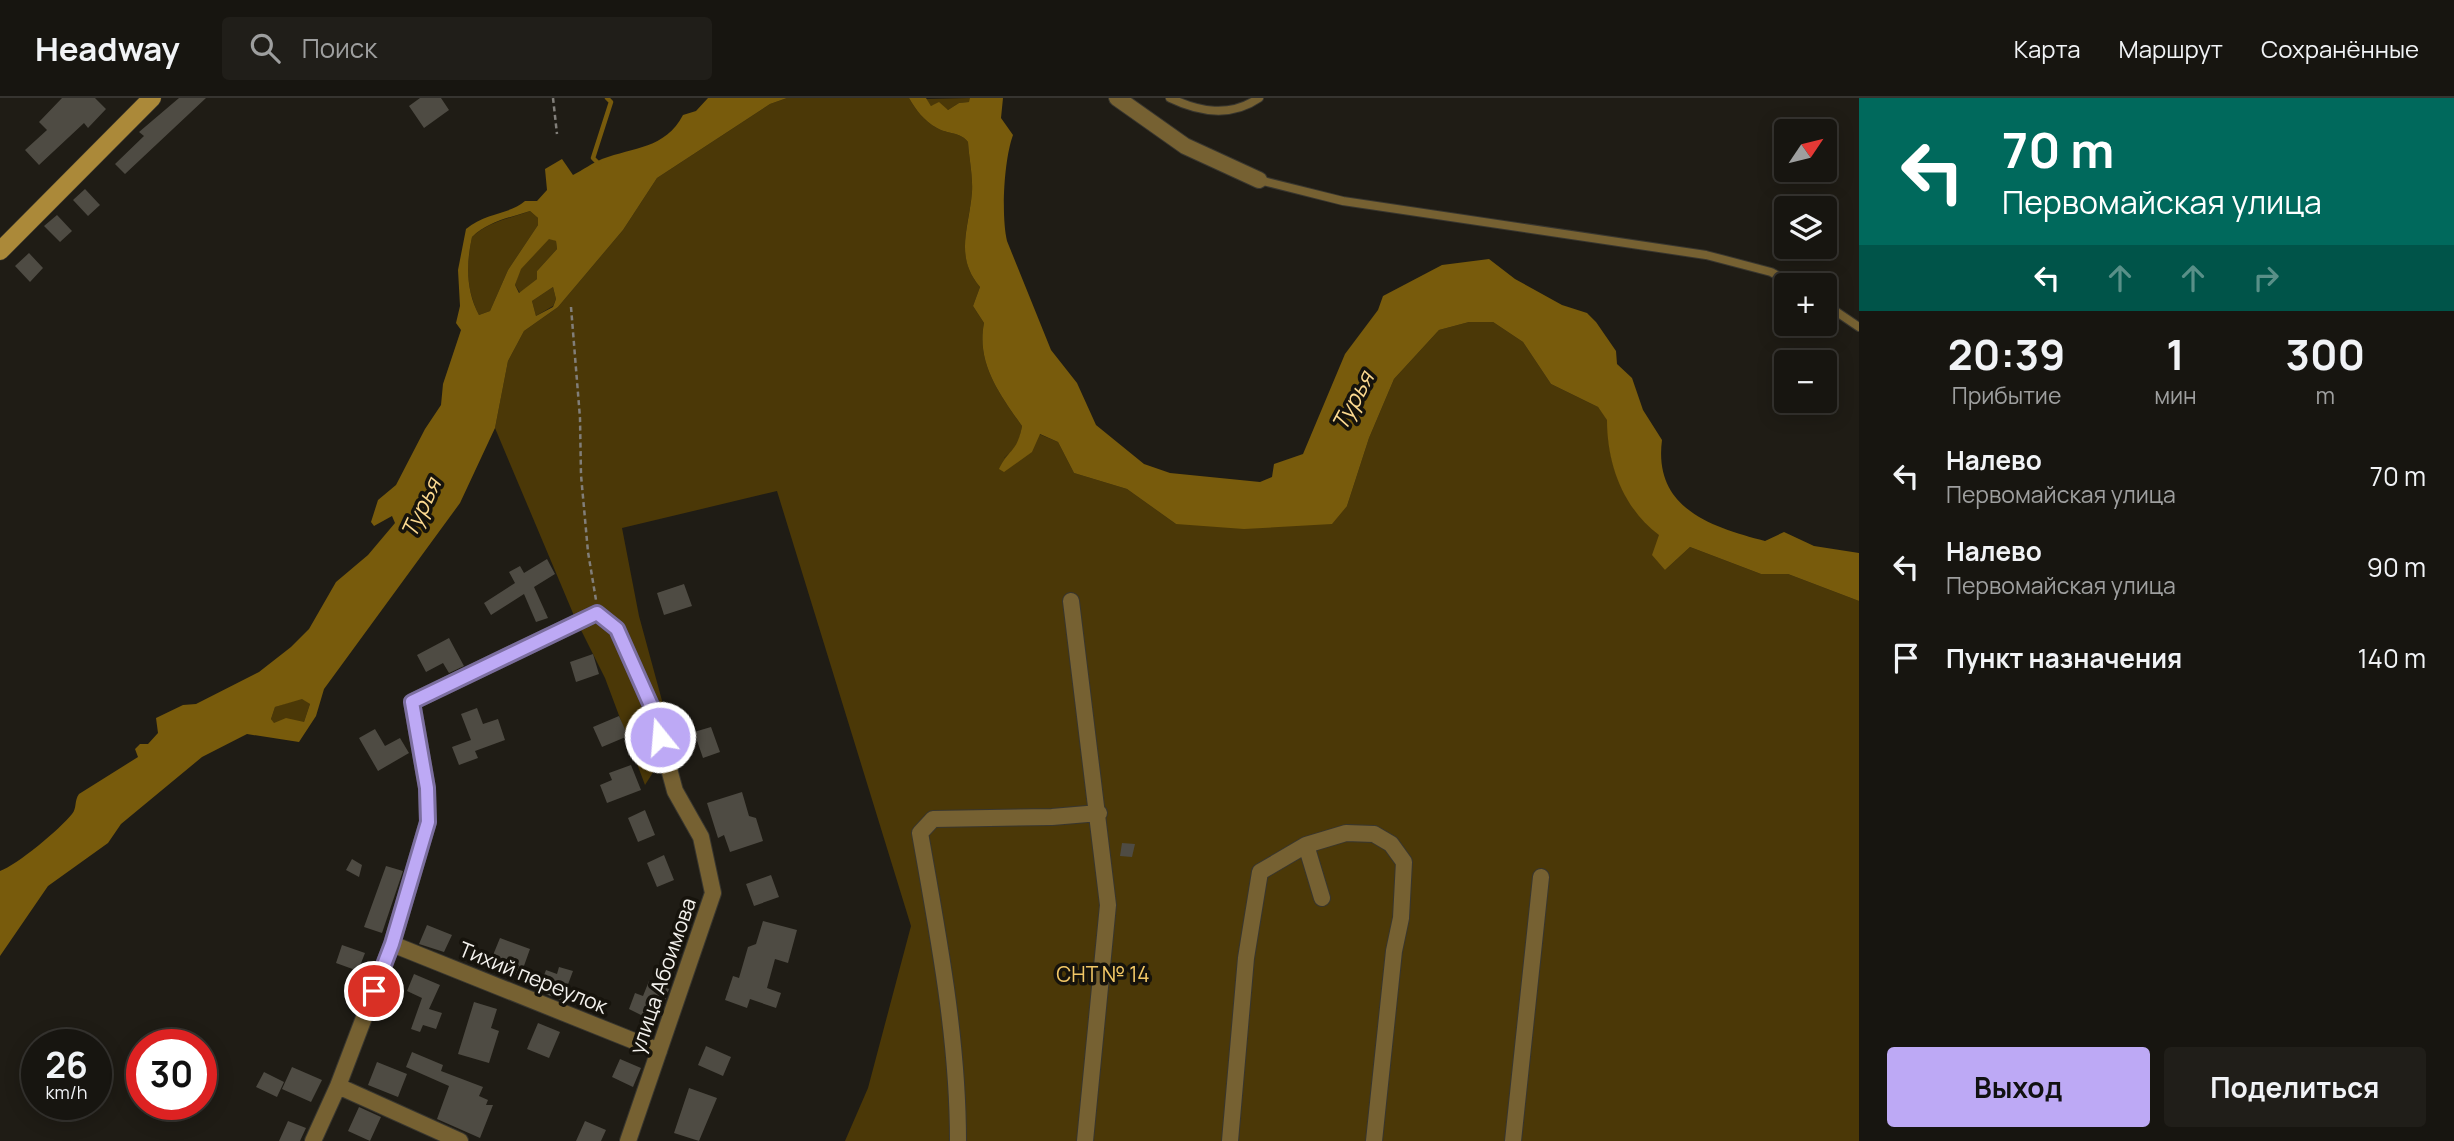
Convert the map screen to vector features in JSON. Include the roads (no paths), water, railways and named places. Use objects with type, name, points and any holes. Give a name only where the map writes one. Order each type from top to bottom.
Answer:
[{"type":"main road","points":[[0,251],[152,98]]},
{"type":"street","points":[[1117,98],[1185,146],[1259,180]]},
{"type":"street","points":[[1071,601],[1099,813],[1108,905],[1085,1141]]},
{"type":"street","name":"улица Абоимова","points":[[392,944],[428,822],[427,788],[412,702],[597,613],[617,629],[653,710],[675,791],[701,837],[713,893],[628,1141]]},
{"type":"street","points":[[958,1141],[958,1090],[951,1027],[920,833],[933,819],[1052,817],[1099,813]]},
{"type":"street","points":[[1230,1141],[1246,958],[1260,872],[1281,857],[1306,845],[1346,833],[1374,834],[1391,844],[1404,862],[1401,918],[1394,951],[1374,1141]]},
{"type":"street","points":[[1306,845],[1322,898]]},
{"type":"street","points":[[1513,1141],[1541,877]]},
{"type":"street","points":[[313,1141],[338,1086],[392,944]]},
{"type":"street","name":"Тихий переулок","points":[[392,944],[659,1051]]},
{"type":"street","points":[[338,1086],[460,1141]]},
{"type":"lane","points":[[1170,98],[1195,110],[1225,111],[1259,98]]},
{"type":"lane","points":[[1259,180],[1343,201],[1706,255],[1774,274]]},
{"type":"lane","points":[[1837,312],[1859,327]]},
{"type":"water","name":"Турья","points":[[708,98],[787,98],[770,104],[657,178],[623,230],[558,307],[524,331],[508,361],[495,428],[460,503],[324,689],[316,716],[299,742],[247,734],[202,757],[121,824],[108,843],[48,886],[0,956],[0,871],[27,854],[66,821],[74,812],[79,794],[138,757],[135,749],[140,744],[148,744],[158,733],[156,718],[183,705],[196,704],[259,672],[291,647],[309,629],[336,582],[368,555],[395,523],[392,516],[374,526],[371,522],[378,500],[396,485],[425,429],[441,405],[443,384],[461,330],[456,323],[460,306],[458,270],[466,229],[481,219],[512,209],[525,201],[537,201],[547,190],[545,169],[562,159],[573,175],[602,159],[658,141],[676,126],[683,115],[696,111]],"holes":[[[530,211],[538,218],[538,225],[508,270],[490,311],[479,315],[468,277],[472,237],[507,218]],[[549,239],[556,241],[557,249],[537,271],[537,279],[519,293],[515,285],[521,269]],[[553,287],[556,299],[553,307],[536,316],[532,301]],[[302,699],[310,704],[304,722],[286,718],[274,723],[271,719],[275,707]]]},
{"type":"water","name":"Турья","points":[[909,98],[926,98],[931,106],[939,102],[948,110],[959,103],[969,102],[970,98],[1003,98],[1001,118],[1013,135],[1004,188],[1007,241],[1051,350],[1077,383],[1096,425],[1144,464],[1170,473],[1260,482],[1272,477],[1274,464],[1303,454],[1345,354],[1378,310],[1383,296],[1442,265],[1489,259],[1515,279],[1562,305],[1587,313],[1596,322],[1616,351],[1617,364],[1632,378],[1643,410],[1662,440],[1662,464],[1667,483],[1677,499],[1707,521],[1765,541],[1784,532],[1814,546],[1859,553],[1859,601],[1788,574],[1761,574],[1690,547],[1665,570],[1652,555],[1659,535],[1636,512],[1620,484],[1610,453],[1607,420],[1598,407],[1551,384],[1523,342],[1493,322],[1469,322],[1439,330],[1394,379],[1369,438],[1347,506],[1332,524],[1244,529],[1176,524],[1127,489],[1074,473],[1058,442],[1040,434],[1032,452],[1004,472],[999,469],[1015,446],[1022,426],[992,378],[983,352],[984,323],[973,306],[980,287],[972,276],[965,253],[972,186],[968,142],[962,136],[941,130],[928,122]]},
{"type":"waterway","points":[[599,164],[593,158],[611,102],[607,98]]},
{"type":"park label","name":"СНТ № 14","points":[[1103,975]]}]
